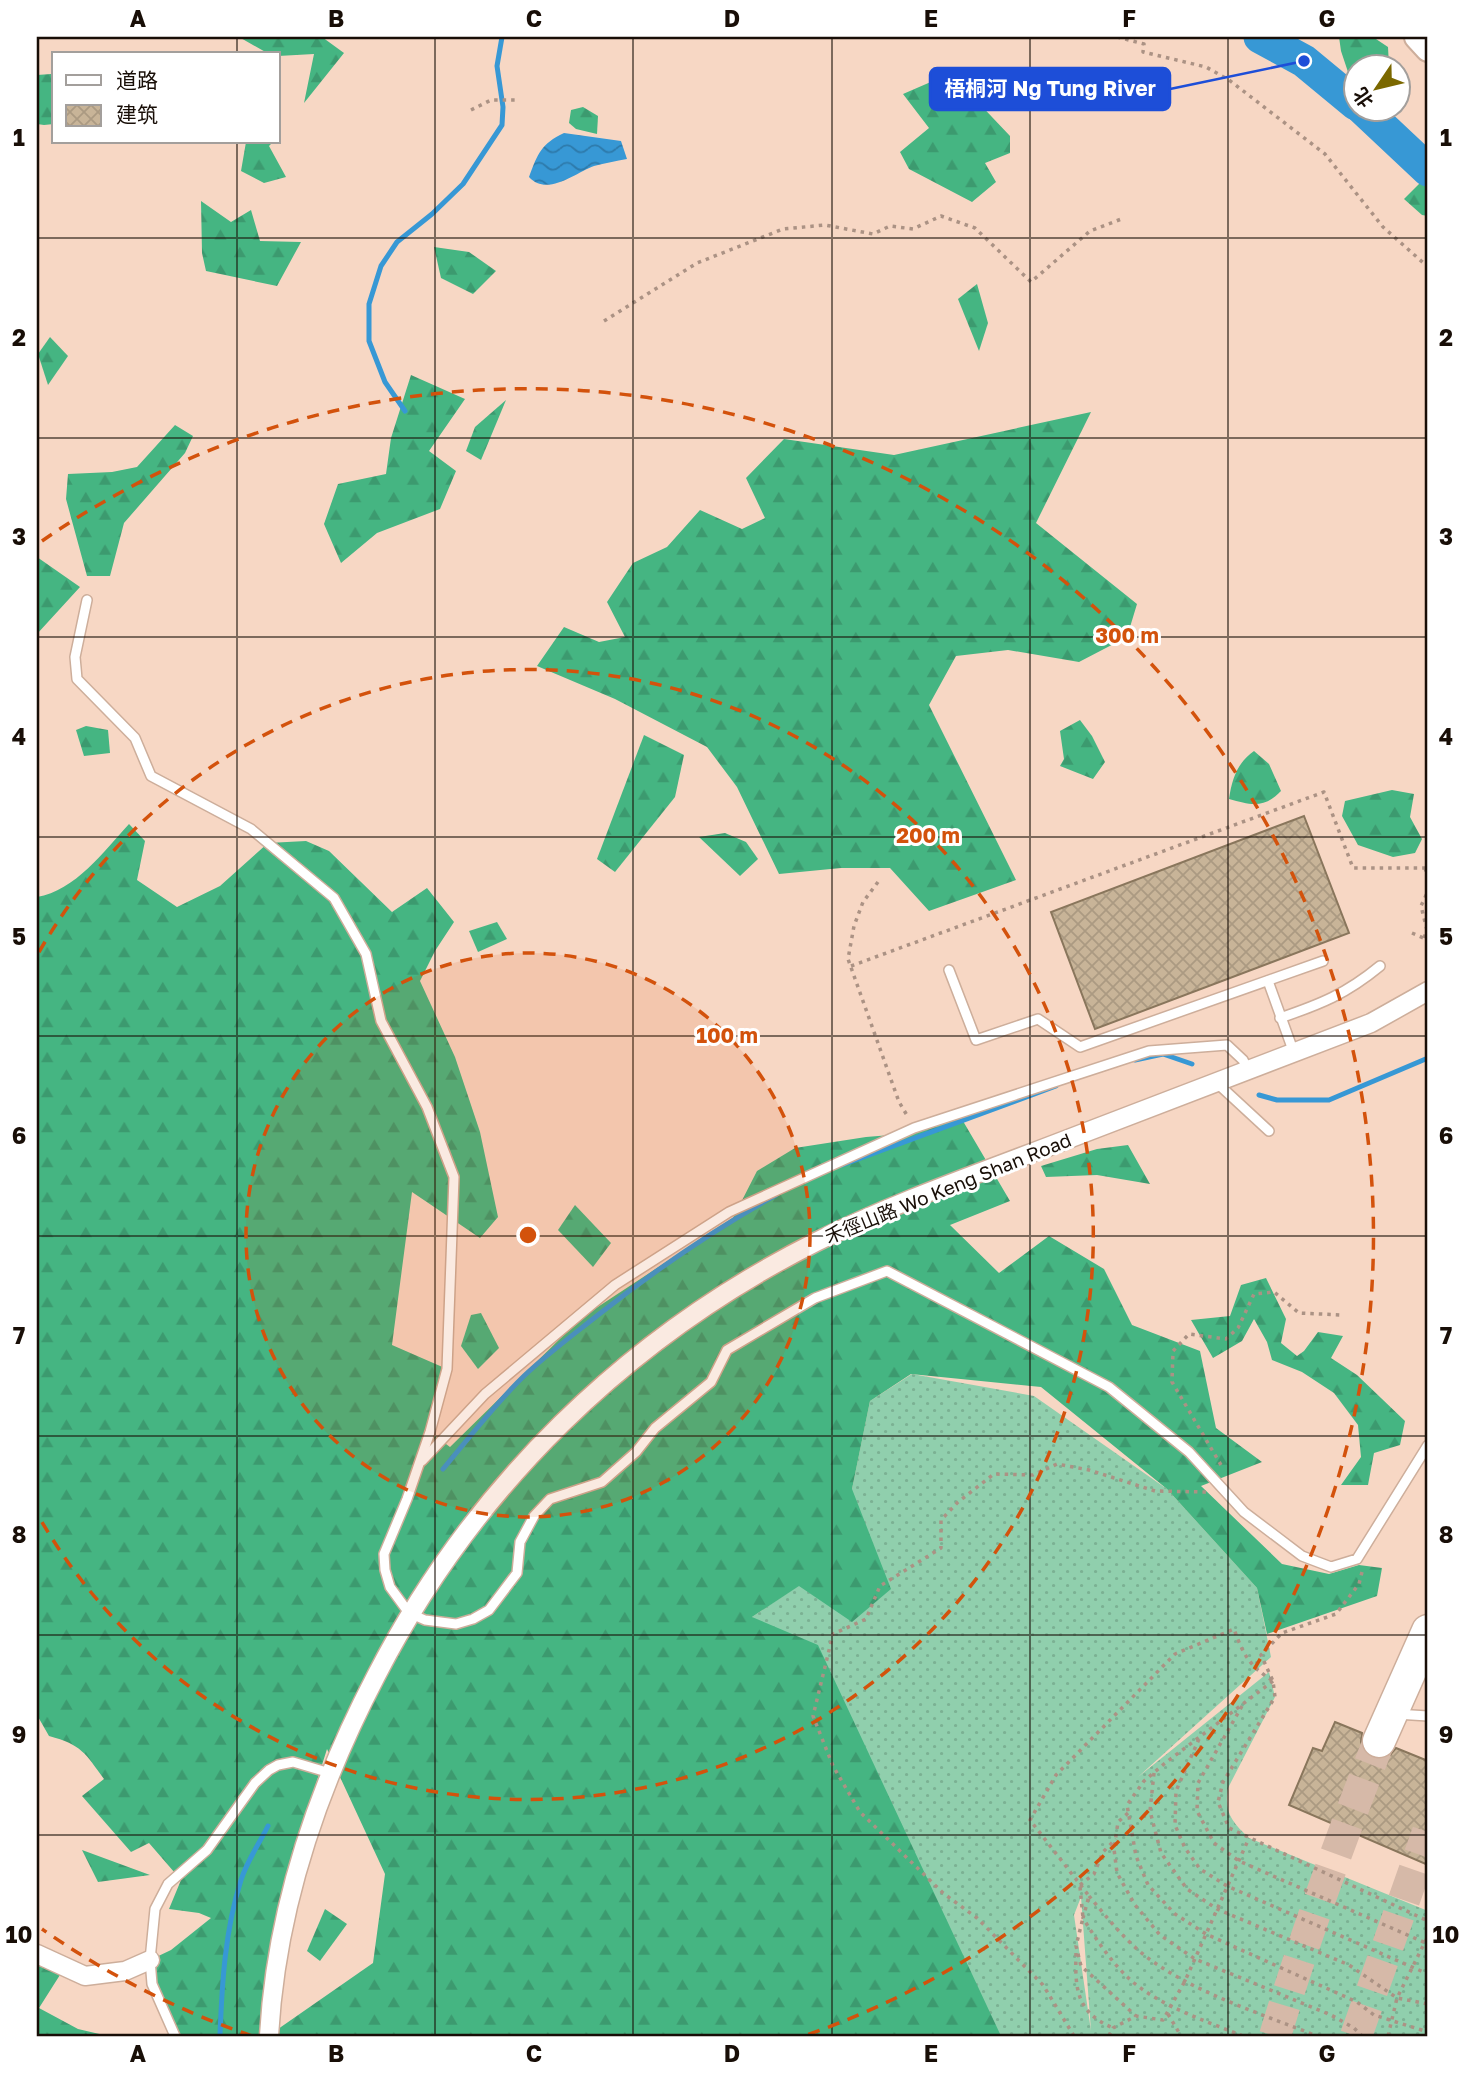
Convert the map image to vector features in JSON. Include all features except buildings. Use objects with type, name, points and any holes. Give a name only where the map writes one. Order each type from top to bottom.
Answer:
[{"type":"highway","points":[[1390,1717],[1428,1631]]},
{"type":"main road","points":[[1418,37],[1428,49]]},
{"type":"street","name":"禾徑山路 Wo Keng Shan Road","points":[[269,2036],[275,1970],[301,1853],[330,1773],[354,1718],[410,1613],[475,1518],[540,1445],[620,1370],[701,1309],[779,1261],[862,1220],[1371,1023],[1428,991]]},
{"type":"street","points":[[37,1954],[85,1976],[125,1971],[150,1960]]},
{"type":"lane","points":[[87,600],[75,657],[77,679],[135,738],[151,776],[251,829],[334,898],[366,954],[381,1021],[427,1107],[454,1177],[447,1369],[419,1465],[384,1554],[384,1570],[390,1587],[410,1613],[425,1620],[456,1624],[489,1610],[517,1573],[520,1542],[534,1516],[550,1499],[601,1482],[636,1452],[655,1428],[712,1382],[727,1350],[815,1298],[887,1271],[1109,1387],[1189,1452],[1244,1512],[1302,1556],[1331,1567],[1357,1559],[1428,1445]]},
{"type":"lane","points":[[949,970],[975,1041],[1038,1019],[1080,1047],[1324,961]]},
{"type":"lane","points":[[1280,1018],[1315,1007],[1358,984],[1380,966]]},
{"type":"lane","points":[[1268,981],[1294,1053]]},
{"type":"lane","points":[[419,1465],[485,1394],[615,1285],[729,1212],[914,1128],[1149,1051],[1227,1045],[1243,1060],[1248,1070]]},
{"type":"lane","points":[[1217,1083],[1269,1130]]},
{"type":"lane","points":[[1390,1717],[1421,1675]]},
{"type":"lane","points":[[1390,1717],[1428,1716]]},
{"type":"lane","points":[[175,2036],[152,1984],[150,1960],[155,1909],[168,1884],[206,1850],[255,1783],[270,1770],[286,1763],[301,1763],[330,1773]]},
{"type":"path","points":[[1117,37],[1144,44],[1143,52],[1206,67],[1229,80],[1325,153],[1383,227],[1428,267]]},
{"type":"path","points":[[471,110],[491,100],[517,100]]},
{"type":"path","points":[[604,321],[697,264],[783,229],[825,225],[873,234],[890,226],[913,229],[941,216],[975,228],[1031,282],[1090,231],[1124,218]]},
{"type":"path","points":[[851,966],[1324,792],[1353,868],[1427,868],[1428,878]]},
{"type":"path","points":[[878,882],[863,902],[854,926],[848,959],[899,1102],[914,1128]]},
{"type":"path","points":[[1412,933],[1426,939],[1422,906],[1428,891]]},
{"type":"path","points":[[1224,1471],[1172,1382],[1173,1351],[1188,1334],[1226,1339],[1238,1328],[1254,1294],[1275,1292],[1299,1313],[1341,1315]]},
{"type":"path","points":[[1074,2036],[1043,1985],[977,1917],[943,1893],[860,1812],[833,1766],[813,1716],[833,1634],[866,1619],[880,1586],[941,1548],[941,1520],[958,1502],[994,1474],[1033,1475],[1057,1464],[1088,1470],[1155,1491],[1226,1492]]},
{"type":"path","points":[[1357,1559],[1364,1563],[1359,1584],[1336,1614],[1282,1633],[1261,1655],[1273,1681],[1275,1697],[1223,1783],[1218,1802],[1229,1828],[1428,1921]]},
{"type":"path","points":[[1273,1681],[1256,1671],[1243,1653],[1234,1629],[1175,1654],[1056,1775],[1030,1820],[1114,1926],[1156,1964],[1185,1981],[1317,2036]]},
{"type":"path","points":[[1273,1681],[1154,1773],[1127,1805],[1136,1856],[1148,1885],[1175,1914],[1206,1934],[1357,2002],[1374,2015],[1428,2032]]},
{"type":"path","points":[[1244,1703],[1198,1783],[1197,1811],[1214,1843],[1239,1861],[1427,1944]]},
{"type":"path","points":[[1201,1736],[1176,1791],[1175,1825],[1185,1848],[1200,1869],[1227,1886],[1428,1974]]},
{"type":"path","points":[[1154,1773],[1150,1811],[1161,1853],[1186,1889],[1217,1909],[1349,1965],[1397,1998],[1428,2004]]},
{"type":"path","points":[[1128,1812],[1118,1822],[1114,1849],[1118,1873],[1135,1905],[1160,1935],[1195,1959],[1331,2015],[1354,2028],[1362,2036]]},
{"type":"path","points":[[1076,1946],[1081,1966],[1136,2016],[1163,2020],[1185,1981],[1248,1838]]},
{"type":"path","points":[[1080,1885],[1094,1874],[1103,1852],[1116,1839]]},
{"type":"path","points":[[1080,1885],[1083,1918],[1102,1948],[1134,1982],[1172,2006],[1243,2036]]},
{"type":"path","points":[[1089,1896],[1076,1946],[1075,1981],[1083,2006],[1097,2021],[1113,2028]]},
{"type":"path","points":[[1388,2036],[1394,2020],[1397,1998],[1411,1966],[1427,1944],[1428,1936]]},
{"type":"path","points":[[1168,2014],[1181,2036]]},
{"type":"path","points":[[1109,2036],[1113,2028],[1136,2016]]},
{"type":"green space","points":[[239,37],[322,37],[344,53],[304,103],[314,54],[280,56],[280,52],[265,52]]},
{"type":"green space","points":[[1339,37],[1373,37],[1388,47],[1388,52],[1342,54]]},
{"type":"green space","points":[[37,75],[52,76],[52,124],[37,124]]},
{"type":"green space","points":[[933,81],[974,98],[1010,136],[1010,153],[985,163],[996,182],[972,202],[909,169],[900,152],[929,128],[903,94]]},
{"type":"green space","points":[[583,107],[598,116],[597,134],[576,129],[569,123],[571,110]]},
{"type":"green space","points":[[246,144],[271,144],[269,146],[286,177],[264,183],[241,171]]},
{"type":"green space","points":[[1428,180],[1428,216],[1422,215],[1404,199],[1419,184]]},
{"type":"green space","points":[[201,201],[231,222],[251,210],[260,241],[301,242],[277,286],[206,271],[202,253]]},
{"type":"green space","points":[[434,247],[469,252],[496,271],[473,294],[441,278]]},
{"type":"green space","points":[[977,284],[988,323],[979,351],[958,299]]},
{"type":"green space","points":[[50,337],[68,356],[48,385],[38,354]]},
{"type":"green space","points":[[411,375],[465,399],[429,451],[456,471],[440,509],[377,533],[341,563],[324,524],[338,484],[386,474],[391,438]]},
{"type":"green space","points":[[506,400],[481,460],[466,451],[475,427]]},
{"type":"green space","points":[[1091,412],[1036,523],[1137,604],[1127,637],[1079,662],[1008,650],[956,656],[929,705],[1016,880],[929,911],[890,868],[841,868],[779,874],[737,787],[707,747],[615,699],[537,666],[564,627],[599,642],[625,637],[607,602],[633,563],[667,547],[700,510],[742,529],[765,518],[746,478],[784,439],[894,455]]},
{"type":"green space","points":[[175,425],[193,436],[185,453],[124,523],[110,576],[87,576],[66,499],[68,474],[112,472],[137,467]]},
{"type":"green space","points":[[37,557],[80,587],[37,634],[39,604]]},
{"type":"green space","points":[[1080,720],[1092,736],[1105,762],[1093,779],[1060,766],[1064,759],[1060,731]]},
{"type":"green space","points":[[86,726],[108,730],[110,753],[84,756],[76,730]]},
{"type":"green space","points":[[644,735],[684,755],[675,797],[615,872],[597,859]]},
{"type":"green space","points":[[1254,751],[1269,764],[1281,791],[1269,801],[1257,804],[1229,799],[1236,772]]},
{"type":"green space","points":[[1392,790],[1414,794],[1410,817],[1422,839],[1415,853],[1393,857],[1358,845],[1342,816],[1345,801]]},
{"type":"green space","points":[[129,824],[145,841],[137,880],[177,907],[220,886],[268,843],[306,841],[329,851],[392,912],[427,888],[454,922],[420,981],[455,1057],[480,1132],[498,1217],[480,1238],[412,1192],[392,1345],[447,1369],[394,1522],[430,1432],[450,1447],[581,1318],[733,1218],[757,1171],[795,1148],[866,1137],[915,1133],[960,1116],[1010,1201],[950,1225],[999,1273],[1049,1236],[1104,1269],[1132,1325],[1200,1351],[1216,1428],[1262,1462],[1201,1486],[1282,1564],[1329,1574],[1359,1565],[1382,1568],[1377,1596],[1267,1634],[1257,1588],[1167,1489],[1041,1387],[911,1374],[870,1401],[852,1489],[891,1589],[852,1622],[799,1586],[752,1617],[818,1645],[1001,2036],[268,2036],[373,1963],[385,1874],[327,1749],[291,1864],[266,2036],[175,2036],[150,1960],[171,1950],[211,1918],[199,1913],[169,1909],[181,1880],[149,1843],[131,1852],[82,1796],[104,1779],[82,1751],[49,1736],[37,1715],[37,897],[64,887],[76,878]]},
{"type":"green space","points":[[725,833],[746,842],[758,859],[740,876],[699,837]]},
{"type":"green space","points":[[497,922],[507,939],[478,952],[469,931]]},
{"type":"green space","points":[[1128,1145],[1150,1184],[1097,1175],[1046,1177],[1041,1166],[1097,1149]]},
{"type":"green space","points":[[575,1205],[611,1243],[593,1267],[558,1230]]},
{"type":"green space","points":[[1266,1278],[1286,1319],[1281,1343],[1297,1356],[1318,1332],[1343,1336],[1331,1358],[1357,1375],[1405,1421],[1400,1445],[1374,1453],[1368,1485],[1341,1485],[1361,1457],[1358,1425],[1334,1393],[1302,1372],[1272,1360],[1267,1342],[1254,1319],[1242,1341],[1213,1358],[1191,1320],[1230,1316],[1241,1285]]},
{"type":"green space","points":[[481,1313],[499,1348],[478,1369],[461,1346],[471,1315]]},
{"type":"green space","points":[[912,1374],[1034,1396],[1167,1489],[1257,1588],[1271,1657],[1138,1777],[1269,1672],[1275,1697],[1228,1788],[1227,1804],[1230,1816],[1249,1838],[1428,1911],[1428,2036],[1000,2036],[752,1617],[807,1580],[852,1489],[870,1401]],"holes":[[[1081,1897],[1091,2031],[1074,1915]]]},
{"type":"green space","points":[[82,1850],[150,1875],[98,1882]]},
{"type":"green space","points":[[325,1909],[347,1924],[320,1961],[307,1951]]},
{"type":"green space","points":[[48,1960],[65,1967],[39,2008],[78,2029],[108,2036],[37,2036],[37,1968]]},
{"type":"water","points":[[564,133],[621,141],[627,159],[594,166],[561,182],[544,185],[536,183],[529,177],[538,155],[545,145]]},
{"type":"waterway","points":[[405,411],[385,382],[369,341],[369,304],[381,266],[397,242],[463,184],[502,125],[503,107],[497,66],[502,37]]},
{"type":"waterway","points":[[1260,37],[1304,61],[1342,92]]},
{"type":"waterway","points":[[1377,122],[1428,170]]},
{"type":"waterway","points":[[1422,165],[1428,157]]},
{"type":"waterway","points":[[1135,1060],[1163,1054],[1192,1064]]},
{"type":"waterway","points":[[1259,1095],[1277,1100],[1329,1100],[1428,1058]]},
{"type":"waterway","points":[[842,1165],[1056,1086]]},
{"type":"waterway","points":[[443,1469],[502,1398],[551,1352],[662,1267],[729,1222],[776,1195]]},
{"type":"waterway","points":[[220,2035],[225,1957],[231,1918],[246,1866],[268,1826]]},
{"type":"tunnel","points":[[1275,2036],[1324,1887],[1379,1741]]},
{"type":"tunnel","points":[[1356,2036],[1428,1832]]},
{"type":"place","name":"梧桐河 Ng Tung River","points":[[1304,61]]}]
